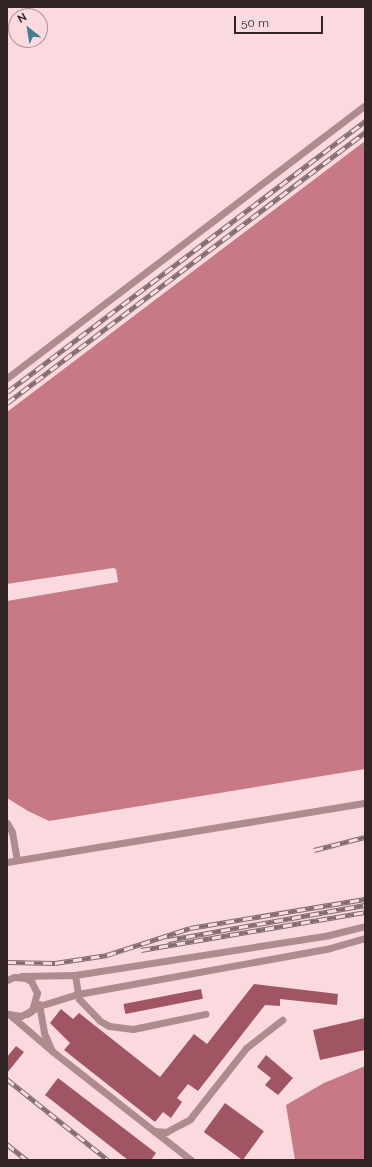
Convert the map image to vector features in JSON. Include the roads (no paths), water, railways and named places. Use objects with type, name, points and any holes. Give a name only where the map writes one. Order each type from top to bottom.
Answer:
[{"type":"lane","points":[[7,378],[365,104]]},
{"type":"lane","points":[[7,862],[365,803]]},
{"type":"lane","points":[[7,823],[12,832],[17,860]]},
{"type":"lane","points":[[12,977],[76,975],[329,934],[365,926]]},
{"type":"lane","points":[[8,1013],[27,1014],[39,1006],[78,994],[330,948],[365,938]]},
{"type":"lane","points":[[76,975],[78,994],[100,1021],[116,1028],[133,1028],[204,1014]]},
{"type":"lane","points":[[12,977],[31,981],[38,993],[44,1033],[52,1051]]},
{"type":"lane","points":[[27,1014],[36,1005],[38,993]]},
{"type":"lane","points":[[8,1013],[52,1051],[191,1160]]},
{"type":"lane","points":[[151,1130],[162,1133],[185,1123],[246,1048],[282,1020]]},
{"type":"railway","points":[[7,392],[365,121]]},
{"type":"railway","points":[[7,403],[365,132]]},
{"type":"railway","points":[[314,850],[365,837]]},
{"type":"railway","points":[[7,962],[55,963],[107,955],[190,928],[365,899]]},
{"type":"railway","points":[[168,940],[365,905]]},
{"type":"railway","points":[[141,950],[365,912]]},
{"type":"railway","points":[[7,1079],[108,1160]]},
{"type":"railway","points":[[7,1144],[27,1160]]}]
